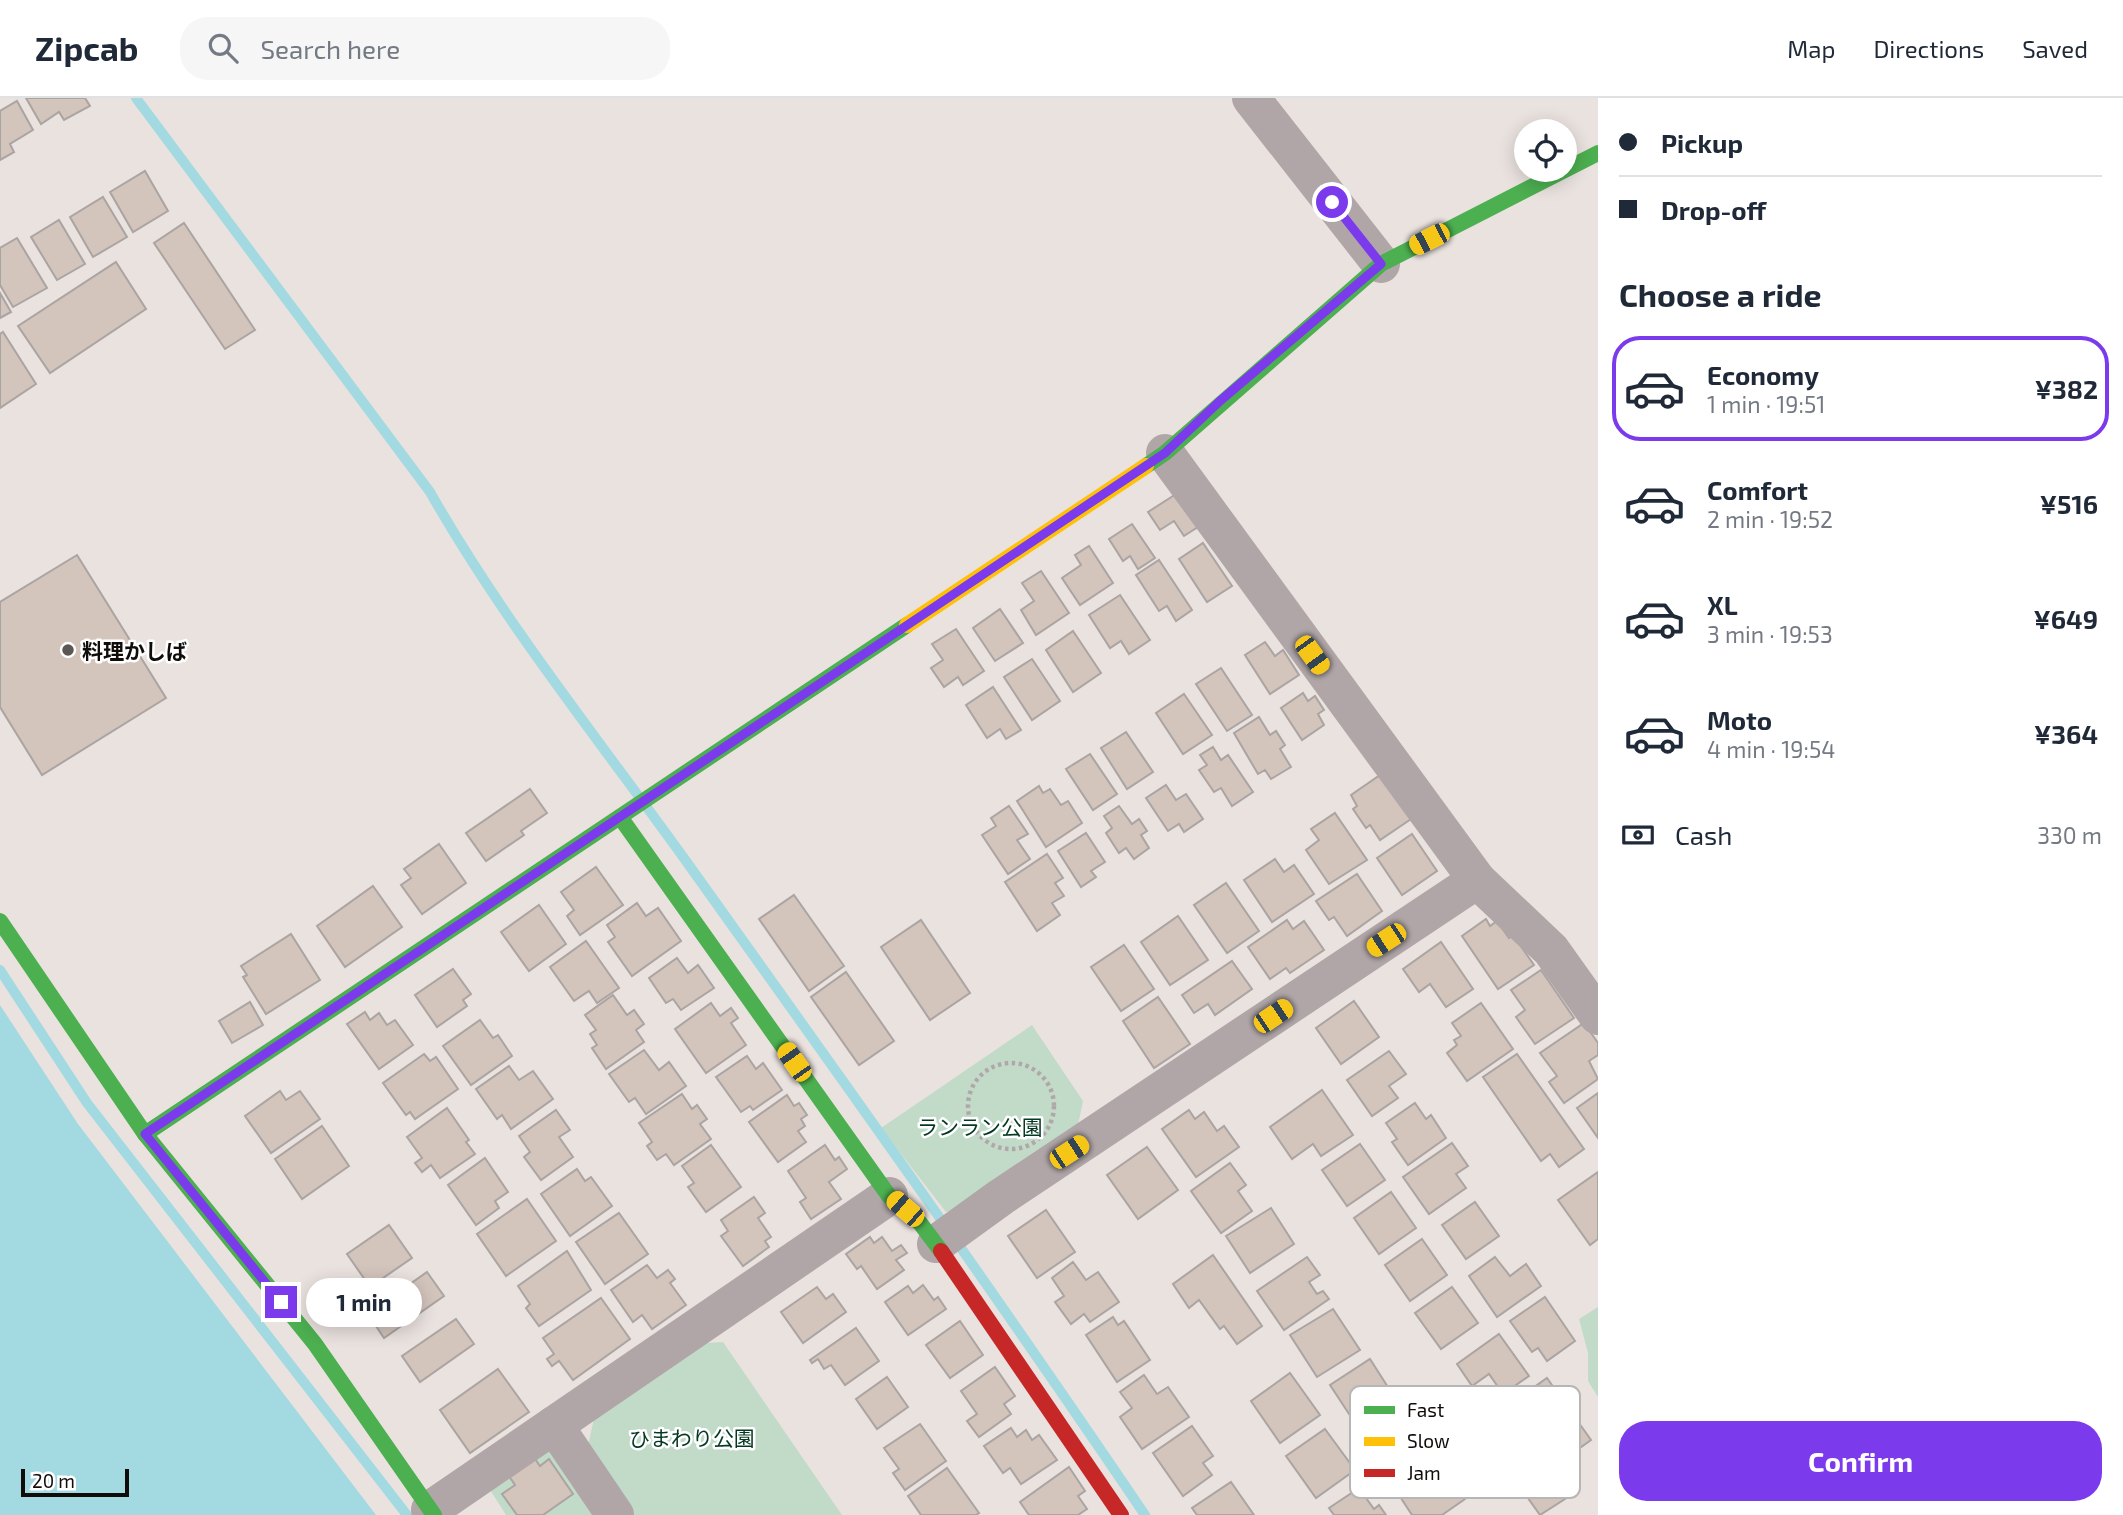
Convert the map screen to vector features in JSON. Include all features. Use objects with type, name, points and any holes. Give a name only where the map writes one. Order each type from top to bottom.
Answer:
[{"type":"street","points":[[1251,98],[1381,264]]},
{"type":"street","points":[[145,1134],[1165,453],[1220,401],[1381,264],[1598,153]]},
{"type":"street","points":[[1165,453],[1477,880],[1551,950],[1598,1016]]},
{"type":"street","points":[[620,817],[889,1196],[920,1223],[950,1234],[1121,1515]]},
{"type":"street","points":[[950,1234],[1477,880]]},
{"type":"street","points":[[0,921],[145,1134],[315,1344],[432,1512],[554,1425],[889,1196]]},
{"type":"street","points":[[554,1425],[615,1515]]},
{"type":"path","points":[[1001,1063],[1018,1063],[1034,1069],[1047,1081],[1054,1096],[1054,1114],[1048,1129],[1037,1142],[1021,1149],[1004,1149],[988,1144],[976,1131],[969,1116],[968,1099],[974,1083],[986,1071],[1001,1063]]},
{"type":"green space","name":"ランラン公園","points":[[1032,1025],[1083,1101],[1078,1125],[955,1210],[946,1212],[881,1128]]},
{"type":"green space","points":[[1598,1307],[1598,1397],[1588,1381],[1588,1353],[1579,1319]]},
{"type":"green space","name":"ひまわり公園","points":[[723,1342],[842,1515],[634,1515],[588,1446],[596,1409],[690,1344]]},
{"type":"green space","points":[[549,1437],[600,1515],[506,1515],[482,1477]]},
{"type":"water","points":[[0,1005],[78,1124],[376,1515],[0,1515]]},
{"type":"building","points":[[26,98],[85,98],[90,106],[64,120],[59,112],[41,124]]},
{"type":"building","points":[[17,101],[33,130],[10,144],[14,152],[0,160],[0,111]]},
{"type":"building","points":[[145,171],[168,211],[133,232],[110,192]]},
{"type":"building","points":[[103,197],[127,237],[93,257],[70,217]]},
{"type":"building","points":[[59,220],[85,264],[57,280],[31,237]]},
{"type":"building","points":[[184,223],[255,330],[225,349],[154,243]]},
{"type":"building","points":[[17,238],[47,288],[13,307],[0,285],[0,248]]},
{"type":"building","points":[[116,262],[146,309],[50,373],[18,326]]},
{"type":"building","points":[[0,293],[11,312],[0,318]]},
{"type":"building","points":[[3,332],[36,384],[0,408],[0,334]]},
{"type":"building","points":[[1176,494],[1198,527],[1184,536],[1174,521],[1160,530],[1148,512]]},
{"type":"building","points":[[1132,524],[1155,558],[1138,569],[1130,556],[1123,561],[1109,539]]},
{"type":"building","points":[[1203,543],[1232,586],[1207,602],[1179,559]]},
{"type":"building","points":[[1089,546],[1113,583],[1080,605],[1062,578],[1081,565],[1075,555]]},
{"type":"building","name":"料理かしば","points":[[77,555],[166,698],[42,775],[0,707],[0,602]]},
{"type":"building","points":[[1159,560],[1192,610],[1176,621],[1167,606],[1159,611],[1136,575]]},
{"type":"building","points":[[1041,571],[1069,613],[1036,635],[1021,610],[1034,601],[1022,583]]},
{"type":"building","points":[[1120,595],[1150,640],[1129,654],[1121,641],[1110,648],[1089,615]]},
{"type":"building","points":[[1000,609],[1023,643],[995,661],[973,628]]},
{"type":"building","points":[[956,629],[984,671],[963,685],[958,677],[944,687],[931,668],[943,660],[932,644]]},
{"type":"building","points":[[1073,631],[1101,673],[1073,692],[1046,650]]},
{"type":"building","points":[[1265,642],[1275,656],[1283,650],[1299,675],[1270,694],[1245,655]]},
{"type":"building","points":[[1032,659],[1060,701],[1032,720],[1004,677]]},
{"type":"building","points":[[1221,668],[1252,715],[1227,731],[1196,684]]},
{"type":"building","points":[[993,687],[1021,730],[1006,739],[1000,729],[987,738],[966,705]]},
{"type":"building","points":[[1303,693],[1308,701],[1315,696],[1324,710],[1318,714],[1324,725],[1302,740],[1281,708]]},
{"type":"building","points":[[1184,694],[1212,735],[1183,754],[1156,713]]},
{"type":"building","points":[[1259,717],[1270,735],[1276,731],[1285,745],[1280,749],[1291,767],[1271,779],[1265,770],[1258,774],[1234,733]]},
{"type":"building","points":[[1126,732],[1153,772],[1127,789],[1101,748]]},
{"type":"building","points":[[1213,747],[1221,760],[1228,755],[1253,792],[1232,806],[1221,788],[1214,792],[1199,770],[1207,765],[1200,755]]},
{"type":"building","points":[[1090,754],[1117,794],[1093,810],[1066,769]]},
{"type":"building","points":[[1383,773],[1414,817],[1380,840],[1370,825],[1366,828],[1353,809],[1357,806],[1351,795]]},
{"type":"building","points":[[1166,785],[1176,800],[1186,794],[1203,819],[1184,832],[1179,824],[1168,831],[1146,798]]},
{"type":"building","points":[[1039,786],[1043,793],[1050,789],[1061,805],[1068,801],[1082,823],[1046,847],[1017,801]]},
{"type":"building","points":[[530,789],[547,813],[521,831],[524,835],[486,861],[466,833]]},
{"type":"building","points":[[1009,806],[1028,834],[1017,840],[1030,859],[1008,874],[982,835],[996,826],[991,818]]},
{"type":"building","points":[[1119,806],[1132,824],[1139,819],[1147,831],[1141,835],[1149,848],[1134,859],[1126,848],[1119,853],[1106,833],[1112,828],[1104,816]]},
{"type":"building","points":[[1335,813],[1367,860],[1329,884],[1306,850],[1319,840],[1311,829]]},
{"type":"building","points":[[1086,833],[1105,862],[1091,871],[1096,877],[1081,887],[1058,851]]},
{"type":"building","points":[[1412,834],[1437,871],[1402,895],[1377,858]]},
{"type":"building","points":[[439,844],[466,883],[422,914],[401,885],[411,878],[404,869]]},
{"type":"building","points":[[1047,854],[1063,878],[1055,883],[1064,896],[1052,903],[1060,915],[1037,931],[1005,882]]},
{"type":"building","points":[[1275,859],[1284,872],[1294,865],[1314,894],[1272,922],[1244,880]]},
{"type":"building","points":[[596,867],[623,905],[580,935],[567,916],[574,910],[561,892]]},
{"type":"building","points":[[1357,874],[1382,911],[1347,936],[1334,917],[1329,920],[1316,901]]},
{"type":"building","points":[[1226,883],[1259,931],[1227,953],[1194,905]]},
{"type":"building","points":[[373,886],[402,927],[345,967],[317,926]]},
{"type":"building","points":[[794,895],[844,966],[809,991],[759,919]]},
{"type":"building","points":[[637,903],[646,916],[658,908],[681,941],[632,976],[608,942],[615,937],[607,925]]},
{"type":"building","points":[[539,905],[566,944],[529,971],[501,932]]},
{"type":"building","points":[[1178,916],[1208,960],[1170,985],[1141,942]]},
{"type":"building","points":[[1486,919],[1490,926],[1497,921],[1509,938],[1513,935],[1534,965],[1498,989],[1462,936]]},
{"type":"building","points":[[921,920],[970,993],[930,1020],[881,947]]},
{"type":"building","points":[[1287,920],[1293,929],[1304,921],[1324,950],[1290,973],[1286,968],[1270,979],[1248,947]]},
{"type":"building","points":[[291,934],[320,980],[266,1014],[243,977],[247,975],[241,966]]},
{"type":"building","points":[[586,941],[619,988],[597,1003],[589,991],[574,1001],[550,967]]},
{"type":"building","points":[[1441,942],[1473,989],[1446,1007],[1430,984],[1419,992],[1403,969]]},
{"type":"building","points":[[1124,945],[1154,989],[1121,1011],[1091,967]]},
{"type":"building","points":[[677,958],[688,973],[698,965],[714,988],[681,1010],[673,999],[666,1003],[649,978]]},
{"type":"building","points":[[1232,961],[1252,989],[1215,1015],[1208,1004],[1194,1013],[1182,995]]},
{"type":"building","points":[[453,969],[471,994],[463,1000],[467,1006],[437,1027],[415,995]]},
{"type":"building","points":[[1541,970],[1574,1018],[1535,1044],[1516,1017],[1525,1010],[1511,990]]},
{"type":"building","points":[[846,972],[894,1041],[859,1065],[811,997]]},
{"type":"building","points":[[613,995],[627,1015],[634,1010],[644,1024],[636,1030],[644,1042],[606,1069],[592,1048],[597,1045],[590,1034],[596,1030],[585,1015]]},
{"type":"building","points":[[1158,997],[1190,1044],[1154,1068],[1123,1021]]},
{"type":"building","points":[[1354,1001],[1379,1037],[1341,1064],[1316,1028]]},
{"type":"building","points":[[250,1002],[263,1025],[232,1043],[219,1021]]},
{"type":"building","points":[[711,1003],[720,1016],[731,1008],[738,1018],[731,1023],[746,1045],[706,1073],[675,1029]]},
{"type":"building","points":[[1481,1003],[1513,1049],[1467,1081],[1447,1053],[1457,1045],[1454,1040],[1461,1036],[1452,1023]]},
{"type":"building","points":[[365,1012],[370,1020],[379,1013],[387,1025],[395,1020],[413,1045],[379,1069],[347,1024]]},
{"type":"building","points":[[480,1020],[493,1038],[498,1035],[512,1056],[471,1085],[443,1046]]},
{"type":"building","points":[[1584,1023],[1598,1043],[1598,1055],[1589,1061],[1598,1079],[1564,1103],[1549,1082],[1557,1076],[1540,1053]]},
{"type":"building","points":[[644,1050],[659,1070],[669,1062],[686,1086],[646,1114],[635,1098],[629,1102],[609,1074]]},
{"type":"building","points":[[1389,1051],[1406,1074],[1389,1086],[1398,1098],[1372,1116],[1347,1080]]},
{"type":"building","points":[[424,1054],[430,1061],[436,1057],[458,1089],[415,1119],[410,1112],[406,1115],[383,1083]]},
{"type":"building","points":[[1517,1054],[1584,1149],[1559,1167],[1550,1154],[1541,1161],[1483,1077]]},
{"type":"building","points":[[747,1056],[756,1069],[763,1063],[782,1090],[753,1110],[750,1106],[741,1112],[716,1077]]},
{"type":"building","points":[[509,1066],[519,1080],[533,1071],[553,1099],[511,1129],[502,1115],[497,1119],[476,1089]]},
{"type":"building","points":[[1322,1090],[1353,1135],[1321,1156],[1313,1144],[1292,1159],[1270,1127]]},
{"type":"building","points":[[280,1091],[286,1100],[300,1091],[320,1119],[271,1153],[245,1116]]},
{"type":"building","points":[[1598,1093],[1598,1138],[1577,1108]]},
{"type":"building","points":[[682,1094],[692,1109],[697,1105],[707,1119],[700,1124],[711,1139],[674,1165],[666,1154],[657,1160],[647,1146],[652,1142],[639,1123]]},
{"type":"building","points":[[787,1095],[794,1106],[799,1103],[807,1115],[801,1119],[805,1126],[798,1131],[806,1142],[778,1162],[749,1122]]},
{"type":"building","points":[[1415,1103],[1426,1119],[1431,1115],[1446,1138],[1408,1165],[1392,1142],[1397,1139],[1386,1123]]},
{"type":"building","points":[[447,1108],[469,1140],[466,1142],[475,1154],[440,1178],[431,1165],[422,1172],[415,1163],[422,1158],[407,1137]]},
{"type":"building","points":[[556,1110],[570,1130],[559,1137],[573,1157],[541,1180],[524,1157],[530,1152],[519,1136]]},
{"type":"building","points":[[1189,1110],[1195,1119],[1204,1112],[1217,1131],[1224,1126],[1239,1147],[1196,1177],[1162,1129]]},
{"type":"building","points":[[322,1126],[349,1166],[302,1199],[275,1159]]},
{"type":"building","points":[[1452,1143],[1468,1166],[1456,1174],[1466,1188],[1429,1214],[1403,1177]]},
{"type":"building","points":[[1360,1144],[1385,1180],[1347,1206],[1322,1170]]},
{"type":"building","points":[[711,1145],[741,1187],[706,1212],[688,1187],[694,1183],[682,1166]]},
{"type":"building","points":[[825,1145],[835,1160],[839,1157],[847,1169],[829,1182],[841,1199],[811,1219],[800,1202],[806,1198],[788,1171]]},
{"type":"building","points":[[1147,1147],[1178,1190],[1138,1219],[1107,1175]]},
{"type":"building","points":[[485,1158],[508,1192],[495,1201],[499,1208],[476,1225],[448,1185]]},
{"type":"building","points":[[1230,1163],[1246,1185],[1238,1191],[1252,1211],[1221,1233],[1191,1191]]},
{"type":"building","points":[[577,1169],[585,1181],[591,1177],[612,1206],[570,1236],[541,1194]]},
{"type":"building","points":[[1598,1172],[1598,1239],[1590,1245],[1558,1200]]},
{"type":"building","points":[[1391,1192],[1416,1228],[1379,1254],[1354,1218]]},
{"type":"building","points":[[754,1197],[765,1213],[758,1218],[771,1237],[765,1241],[769,1247],[743,1266],[721,1236],[728,1231],[721,1220]]},
{"type":"building","points":[[527,1199],[556,1241],[506,1276],[477,1234]]},
{"type":"building","points":[[1475,1202],[1499,1236],[1466,1259],[1442,1225]]},
{"type":"building","points":[[1271,1208],[1294,1244],[1250,1273],[1226,1236]]},
{"type":"building","points":[[1046,1210],[1075,1252],[1037,1278],[1008,1236]]},
{"type":"building","points":[[619,1213],[648,1254],[605,1284],[576,1242]]},
{"type":"building","points":[[389,1225],[412,1258],[370,1287],[347,1254]]},
{"type":"building","points":[[870,1237],[874,1243],[882,1237],[892,1251],[901,1245],[907,1253],[896,1260],[904,1270],[877,1289],[861,1266],[857,1269],[846,1254]]},
{"type":"building","points":[[1422,1239],[1447,1275],[1410,1301],[1385,1265]]},
{"type":"building","points":[[567,1251],[591,1290],[539,1326],[526,1308],[530,1304],[518,1286]]},
{"type":"building","points":[[1213,1255],[1262,1326],[1237,1344],[1224,1326],[1220,1329],[1199,1300],[1189,1308],[1173,1284]]},
{"type":"building","points":[[1307,1257],[1320,1275],[1309,1282],[1317,1294],[1323,1291],[1329,1299],[1284,1330],[1257,1291]]},
{"type":"building","points":[[1495,1257],[1510,1276],[1526,1264],[1541,1286],[1497,1317],[1469,1276]]},
{"type":"building","points":[[1073,1262],[1086,1280],[1098,1272],[1119,1302],[1090,1322],[1084,1314],[1071,1324],[1055,1302],[1064,1296],[1052,1278]]},
{"type":"building","points":[[647,1265],[657,1278],[668,1270],[675,1279],[670,1283],[686,1305],[652,1329],[642,1315],[633,1322],[611,1290]]},
{"type":"building","points":[[427,1272],[444,1296],[384,1338],[368,1314]]},
{"type":"building","points":[[923,1285],[934,1300],[938,1297],[946,1309],[908,1335],[885,1302],[908,1286],[913,1293]]},
{"type":"building","points":[[817,1287],[826,1299],[833,1294],[846,1312],[803,1343],[781,1312]]},
{"type":"building","points":[[1452,1287],[1478,1323],[1441,1349],[1415,1313]]},
{"type":"building","points":[[1545,1297],[1575,1341],[1547,1361],[1538,1348],[1532,1352],[1510,1321]]},
{"type":"building","points":[[601,1298],[630,1339],[573,1380],[559,1361],[552,1366],[547,1359],[554,1354],[543,1338]]},
{"type":"building","points":[[1333,1309],[1360,1350],[1317,1377],[1290,1335]]},
{"type":"building","points":[[1113,1317],[1118,1325],[1124,1321],[1150,1360],[1117,1382],[1086,1335]]},
{"type":"building","points":[[456,1319],[474,1344],[420,1382],[402,1356]]},
{"type":"building","points":[[960,1321],[983,1355],[950,1378],[926,1345]]},
{"type":"building","points":[[856,1328],[879,1361],[845,1385],[831,1365],[824,1369],[818,1359],[812,1363],[810,1360]]},
{"type":"building","points":[[1499,1334],[1529,1376],[1515,1386],[1497,1386],[1489,1374],[1472,1386],[1457,1364]]},
{"type":"building","points":[[1370,1359],[1387,1386],[1350,1386],[1350,1415],[1330,1385]]},
{"type":"building","points":[[995,1367],[1015,1396],[1004,1404],[1011,1414],[979,1437],[967,1421],[977,1414],[961,1391]]},
{"type":"building","points":[[498,1369],[529,1412],[470,1453],[440,1410]]},
{"type":"building","points":[[1290,1373],[1320,1415],[1280,1443],[1251,1401]]},
{"type":"building","points":[[1144,1375],[1157,1394],[1168,1387],[1189,1417],[1142,1449],[1120,1417],[1132,1408],[1120,1392]]},
{"type":"building","points":[[887,1377],[908,1407],[877,1429],[856,1399]]},
{"type":"building","points":[[1547,1378],[1553,1386],[1536,1386]]},
{"type":"building","points":[[920,1424],[946,1461],[905,1490],[893,1473],[899,1469],[884,1448]]},
{"type":"building","points":[[1580,1424],[1591,1440],[1580,1448]]},
{"type":"building","points":[[1192,1426],[1213,1456],[1203,1463],[1212,1475],[1183,1496],[1153,1453]]},
{"type":"building","points":[[1011,1428],[1017,1437],[1026,1430],[1032,1440],[1039,1435],[1057,1460],[1021,1484],[1010,1468],[1003,1473],[984,1446]]},
{"type":"building","points":[[1325,1429],[1350,1463],[1350,1474],[1316,1498],[1286,1456]]},
{"type":"building","points":[[528,1449],[540,1466],[549,1459],[573,1494],[543,1515],[517,1515],[502,1494],[515,1485],[503,1467]]},
{"type":"building","points":[[1069,1467],[1085,1491],[1078,1496],[1087,1509],[1078,1515],[1029,1515],[1020,1502]]},
{"type":"building","points":[[947,1468],[979,1513],[976,1515],[921,1515],[908,1496]]},
{"type":"building","points":[[1231,1482],[1254,1515],[1197,1515],[1192,1508]]},
{"type":"building","points":[[1350,1494],[1350,1498],[1366,1498],[1374,1509],[1379,1505],[1386,1515],[1334,1515],[1329,1508]]},
{"type":"building","points":[[1401,1498],[1465,1499],[1442,1515],[1412,1515]]},
{"type":"building","points":[[1528,1498],[1567,1498],[1540,1515]]},
{"type":"waterway","points":[[136,98],[430,492],[522,637],[863,1109],[1145,1515]]},
{"type":"waterway","points":[[0,970],[87,1103],[407,1515]]},
{"type":"traffic: fast","points":[[1146,466],[1165,453],[1381,264],[1598,153]]},
{"type":"traffic: fast","points":[[145,1134],[907,625]]},
{"type":"traffic: fast","points":[[620,817],[889,1196],[920,1223],[941,1251]]},
{"type":"traffic: fast","points":[[0,921],[145,1134],[315,1344],[434,1515]]},
{"type":"traffic: slow","points":[[907,625],[1146,466]]},
{"type":"traffic: jam","points":[[941,1251],[1121,1515]]},
{"type":"place","name":"料理かしば","points":[[68,650]]},
{"type":"route","points":[[281,1302],[145,1134],[1165,453],[1220,401],[1381,264],[1332,202]]}]
